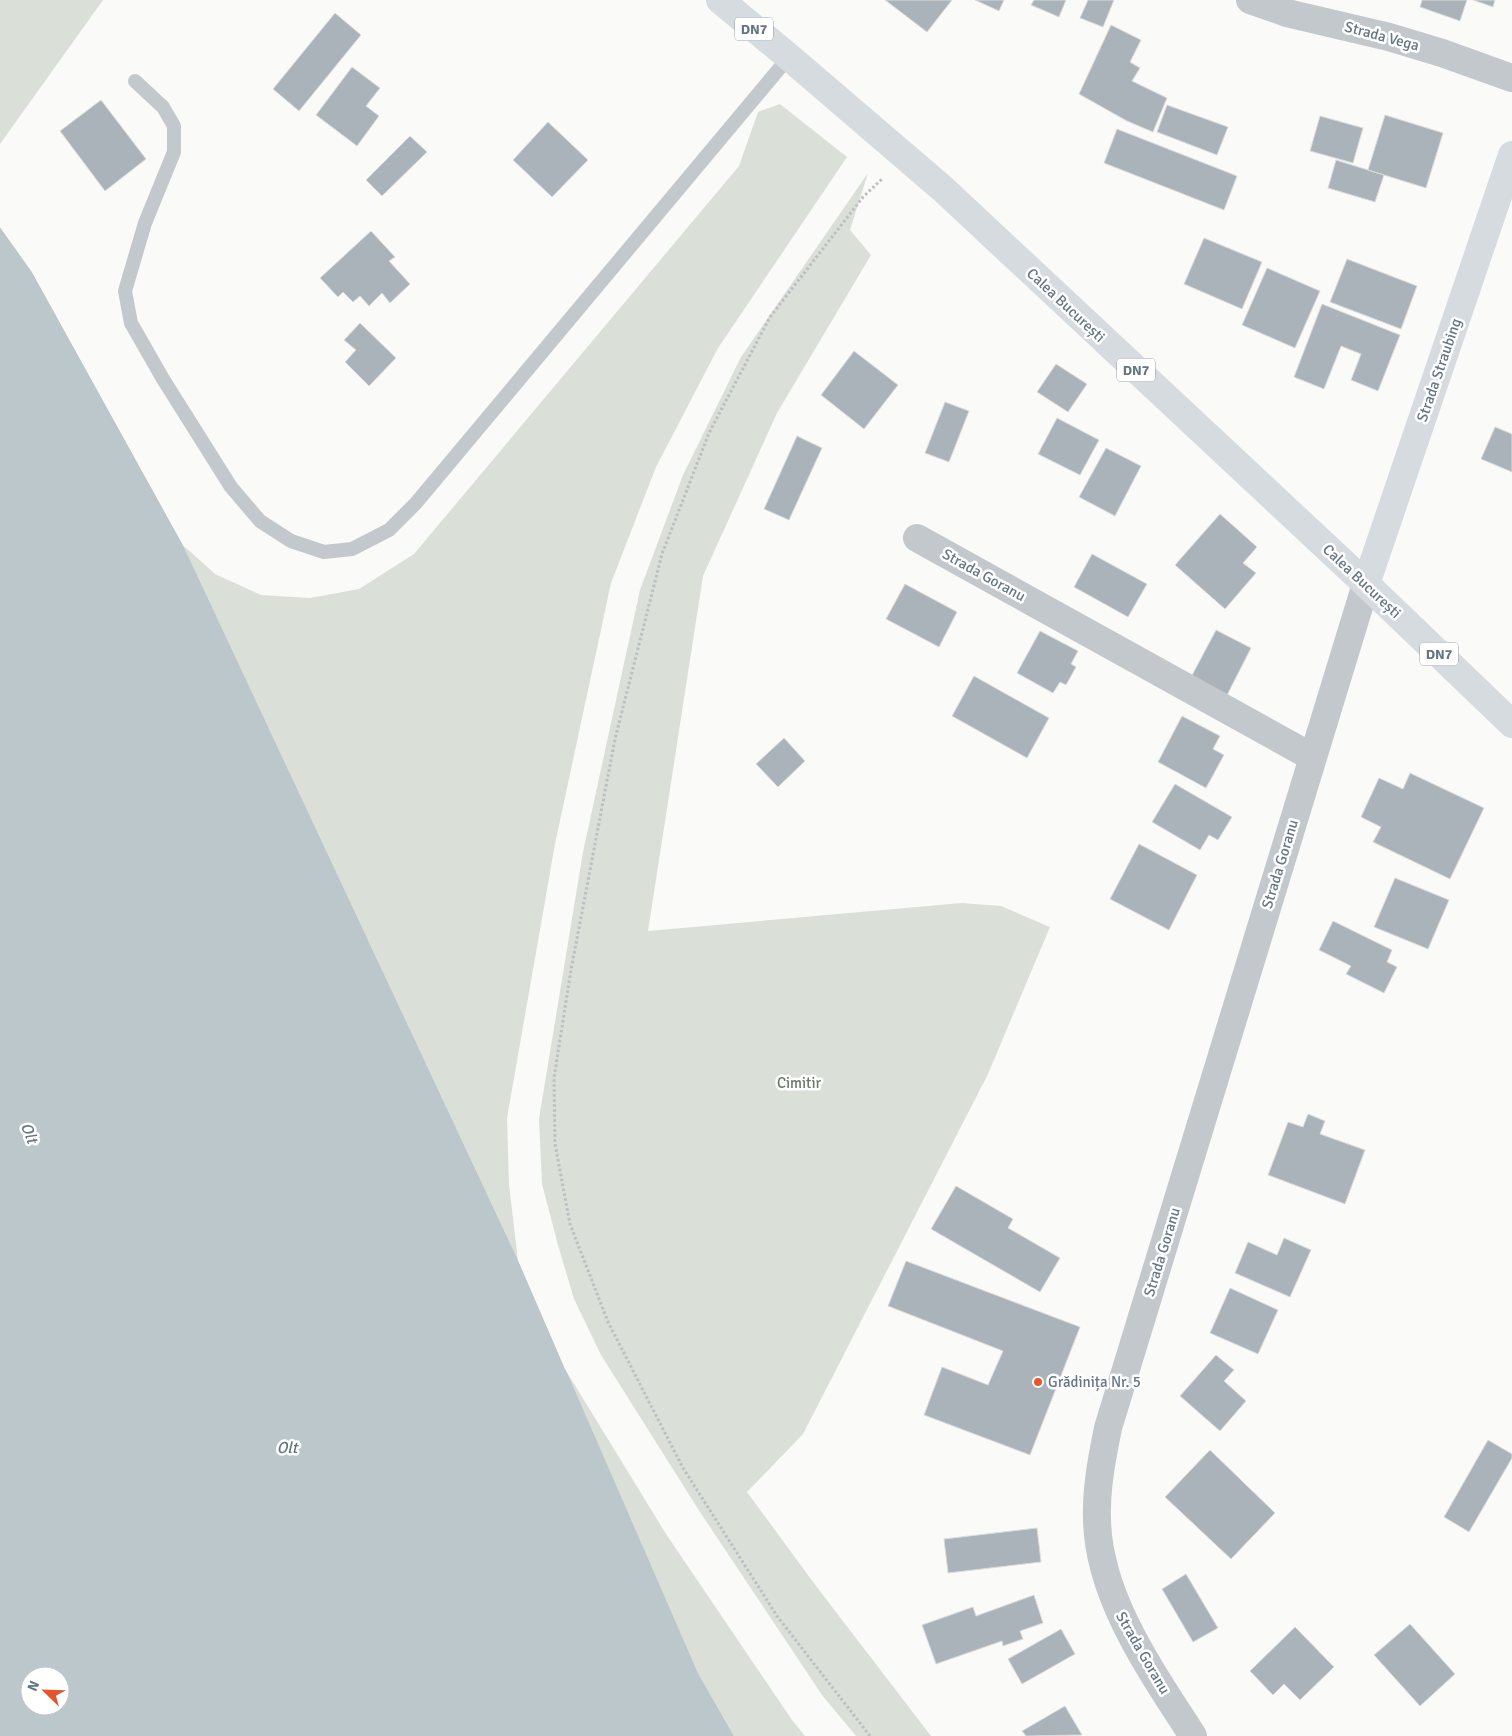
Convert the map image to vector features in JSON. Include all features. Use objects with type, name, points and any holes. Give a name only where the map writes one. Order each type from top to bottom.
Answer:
[{"type":"main road","name":"Calea București","points":[[720,0],[943,189],[1366,584],[1512,724]]},
{"type":"main road","name":"Strada Straubing","points":[[1366,584],[1512,156]]},
{"type":"street","name":"Strada Vega","points":[[1250,0],[1287,13],[1390,37],[1512,78]]},
{"type":"street","name":"Strada Goranu","points":[[917,538],[1312,757]]},
{"type":"street","name":"Strada Goranu","points":[[1193,1736],[1149,1666],[1117,1607],[1103,1564],[1097,1520],[1099,1475],[1108,1428],[1366,584]]},
{"type":"lane","points":[[135,81],[162,107],[174,126],[174,152],[146,223],[125,291],[131,323],[163,379],[231,487],[260,520],[290,541],[324,552],[352,549],[360,546],[389,530],[416,503],[789,57]]},
{"type":"path","points":[[870,1736],[777,1616],[683,1468],[608,1322],[570,1224],[556,1144],[554,1078],[570,970],[615,739],[662,554],[709,433],[770,317],[863,197],[905,156]]},
{"type":"green space","points":[[0,0],[103,0],[0,144]]},
{"type":"green space","points":[[780,104],[847,157],[718,348],[656,467],[611,583],[555,844],[507,1118],[509,1185],[518,1260],[183,545],[215,574],[261,595],[310,598],[359,589],[414,554],[739,166],[758,112]]},
{"type":"green space","name":"Cimitir","points":[[868,173],[850,230],[871,255],[777,413],[703,576],[648,931],[962,903],[1001,906],[1050,927],[988,1074],[803,1434],[747,1492],[816,1586],[931,1736],[856,1736],[822,1695],[700,1512],[601,1355],[574,1299],[542,1184],[539,1119],[583,852],[640,590],[683,475],[741,357]]},
{"type":"green space","points":[[565,1369],[666,1534],[792,1720],[805,1736],[734,1736],[698,1673]]},
{"type":"water","name":"Olt","points":[[0,227],[32,272],[183,545],[518,1260],[698,1673],[734,1736],[0,1736]]},
{"type":"pier","points":[[0,225],[34,271],[187,550],[32,272]]},
{"type":"pier","points":[[517,1252],[575,1384],[565,1369],[518,1260]]},
{"type":"building","points":[[885,0],[952,0],[927,32]]},
{"type":"building","points":[[975,0],[1004,0],[999,11]]},
{"type":"building","points":[[1034,0],[1066,0],[1059,17],[1031,5]]},
{"type":"building","points":[[1088,0],[1114,0],[1103,27],[1080,18]]},
{"type":"building","points":[[1422,0],[1467,0],[1460,21],[1420,7]]},
{"type":"building","points":[[1473,0],[1495,0],[1493,7]]},
{"type":"building","points":[[335,13],[361,35],[299,111],[273,89]]},
{"type":"building","points":[[1111,25],[1141,40],[1130,62],[1140,68],[1132,81],[1167,98],[1153,132],[1127,121],[1079,94]]},
{"type":"building","points":[[352,67],[380,88],[366,106],[379,116],[357,146],[316,115]]},
{"type":"building","points":[[101,100],[146,159],[105,191],[60,131]]},
{"type":"building","points":[[1167,105],[1228,127],[1217,155],[1157,132]]},
{"type":"building","points":[[1385,115],[1443,133],[1426,188],[1368,170]]},
{"type":"building","points":[[1320,116],[1363,128],[1353,163],[1310,151]]},
{"type":"building","points":[[548,122],[588,160],[552,197],[513,160]]},
{"type":"building","points":[[1117,129],[1237,176],[1224,210],[1104,163]]},
{"type":"building","points":[[410,136],[427,152],[382,196],[366,180]]},
{"type":"building","points":[[1336,160],[1384,175],[1375,202],[1328,188]]},
{"type":"building","points":[[371,231],[395,257],[389,261],[410,284],[390,303],[382,293],[369,306],[360,296],[353,302],[343,292],[338,297],[320,278]]},
{"type":"building","points":[[1204,238],[1262,262],[1242,309],[1184,284]]},
{"type":"building","points":[[1347,259],[1417,286],[1401,329],[1330,302]]},
{"type":"building","points":[[1267,268],[1320,291],[1295,348],[1242,325]]},
{"type":"building","points":[[1322,304],[1400,335],[1378,391],[1351,380],[1361,354],[1341,346],[1324,389],[1294,377]]},
{"type":"building","points":[[360,323],[396,358],[369,386],[345,362],[356,350],[344,340]]},
{"type":"building","points":[[854,351],[898,385],[864,429],[821,395]]},
{"type":"building","points":[[1056,364],[1087,384],[1068,412],[1037,392]]},
{"type":"building","points":[[945,402],[969,411],[949,462],[925,453]]},
{"type":"building","points":[[1057,418],[1099,440],[1080,475],[1038,454]]},
{"type":"building","points":[[1495,427],[1512,434],[1512,472],[1481,459]]},
{"type":"building","points":[[797,436],[822,448],[789,520],[764,509]]},
{"type":"building","points":[[1106,448],[1141,466],[1115,516],[1079,497]]},
{"type":"building","points":[[1220,514],[1257,547],[1243,563],[1256,573],[1225,609],[1175,565]]},
{"type":"building","points":[[1092,554],[1147,584],[1128,617],[1074,587]]},
{"type":"building","points":[[905,584],[957,612],[939,647],[886,619]]},
{"type":"building","points":[[1216,630],[1251,648],[1225,699],[1189,681]]},
{"type":"building","points":[[1040,631],[1078,651],[1071,664],[1076,667],[1066,685],[1060,682],[1053,693],[1017,673]]},
{"type":"building","points":[[974,676],[1049,718],[1027,758],[952,716]]},
{"type":"building","points":[[1182,716],[1220,736],[1213,749],[1224,755],[1206,788],[1158,762]]},
{"type":"building","points":[[784,738],[805,761],[778,787],[756,764]]},
{"type":"building","points":[[1410,773],[1484,808],[1450,879],[1373,842],[1381,827],[1361,817],[1379,778],[1403,789]]},
{"type":"building","points":[[1175,784],[1232,817],[1218,840],[1209,835],[1200,850],[1152,822]]},
{"type":"building","points":[[1139,844],[1197,875],[1169,930],[1110,899]]},
{"type":"building","points":[[1395,878],[1449,900],[1428,949],[1374,927]]},
{"type":"building","points":[[1333,921],[1392,950],[1387,962],[1397,967],[1384,993],[1346,974],[1351,966],[1319,950]]},
{"type":"building","points":[[1308,1114],[1325,1121],[1320,1134],[1365,1150],[1345,1204],[1268,1175],[1288,1122],[1303,1127]]},
{"type":"building","points":[[956,1186],[1013,1219],[1008,1228],[1060,1258],[1040,1292],[931,1229]]},
{"type":"building","points":[[1284,1238],[1311,1250],[1290,1297],[1235,1273],[1248,1242],[1277,1255]]},
{"type":"building","points":[[906,1261],[1080,1327],[1030,1455],[924,1415],[942,1367],[988,1385],[1003,1351],[888,1306]]},
{"type":"building","points":[[1230,1288],[1278,1310],[1258,1354],[1210,1333]]},
{"type":"building","points":[[1216,1355],[1234,1370],[1224,1381],[1246,1401],[1220,1431],[1180,1396]]},
{"type":"building","points":[[1488,1440],[1512,1454],[1512,1458],[1469,1532],[1444,1517]]},
{"type":"building","points":[[1210,1450],[1275,1513],[1231,1559],[1165,1497]]},
{"type":"building","points":[[1037,1528],[1041,1562],[948,1573],[944,1539]]},
{"type":"building","points":[[1186,1574],[1218,1628],[1193,1642],[1162,1589]]},
{"type":"building","points":[[1034,1595],[1043,1623],[1020,1631],[1023,1639],[1003,1646],[1002,1641],[936,1664],[922,1625],[973,1607],[976,1616]]},
{"type":"building","points":[[1410,1624],[1455,1674],[1420,1706],[1374,1655]]},
{"type":"building","points":[[1295,1627],[1334,1667],[1300,1700],[1284,1684],[1273,1695],[1250,1671]]},
{"type":"building","points":[[1061,1629],[1075,1654],[1022,1684],[1008,1659]]},
{"type":"building","points":[[1065,1706],[1082,1735],[1026,1736],[1022,1731]]},
{"type":"place","name":"Grădinița Nr. 5","points":[[1038,1382]]}]
